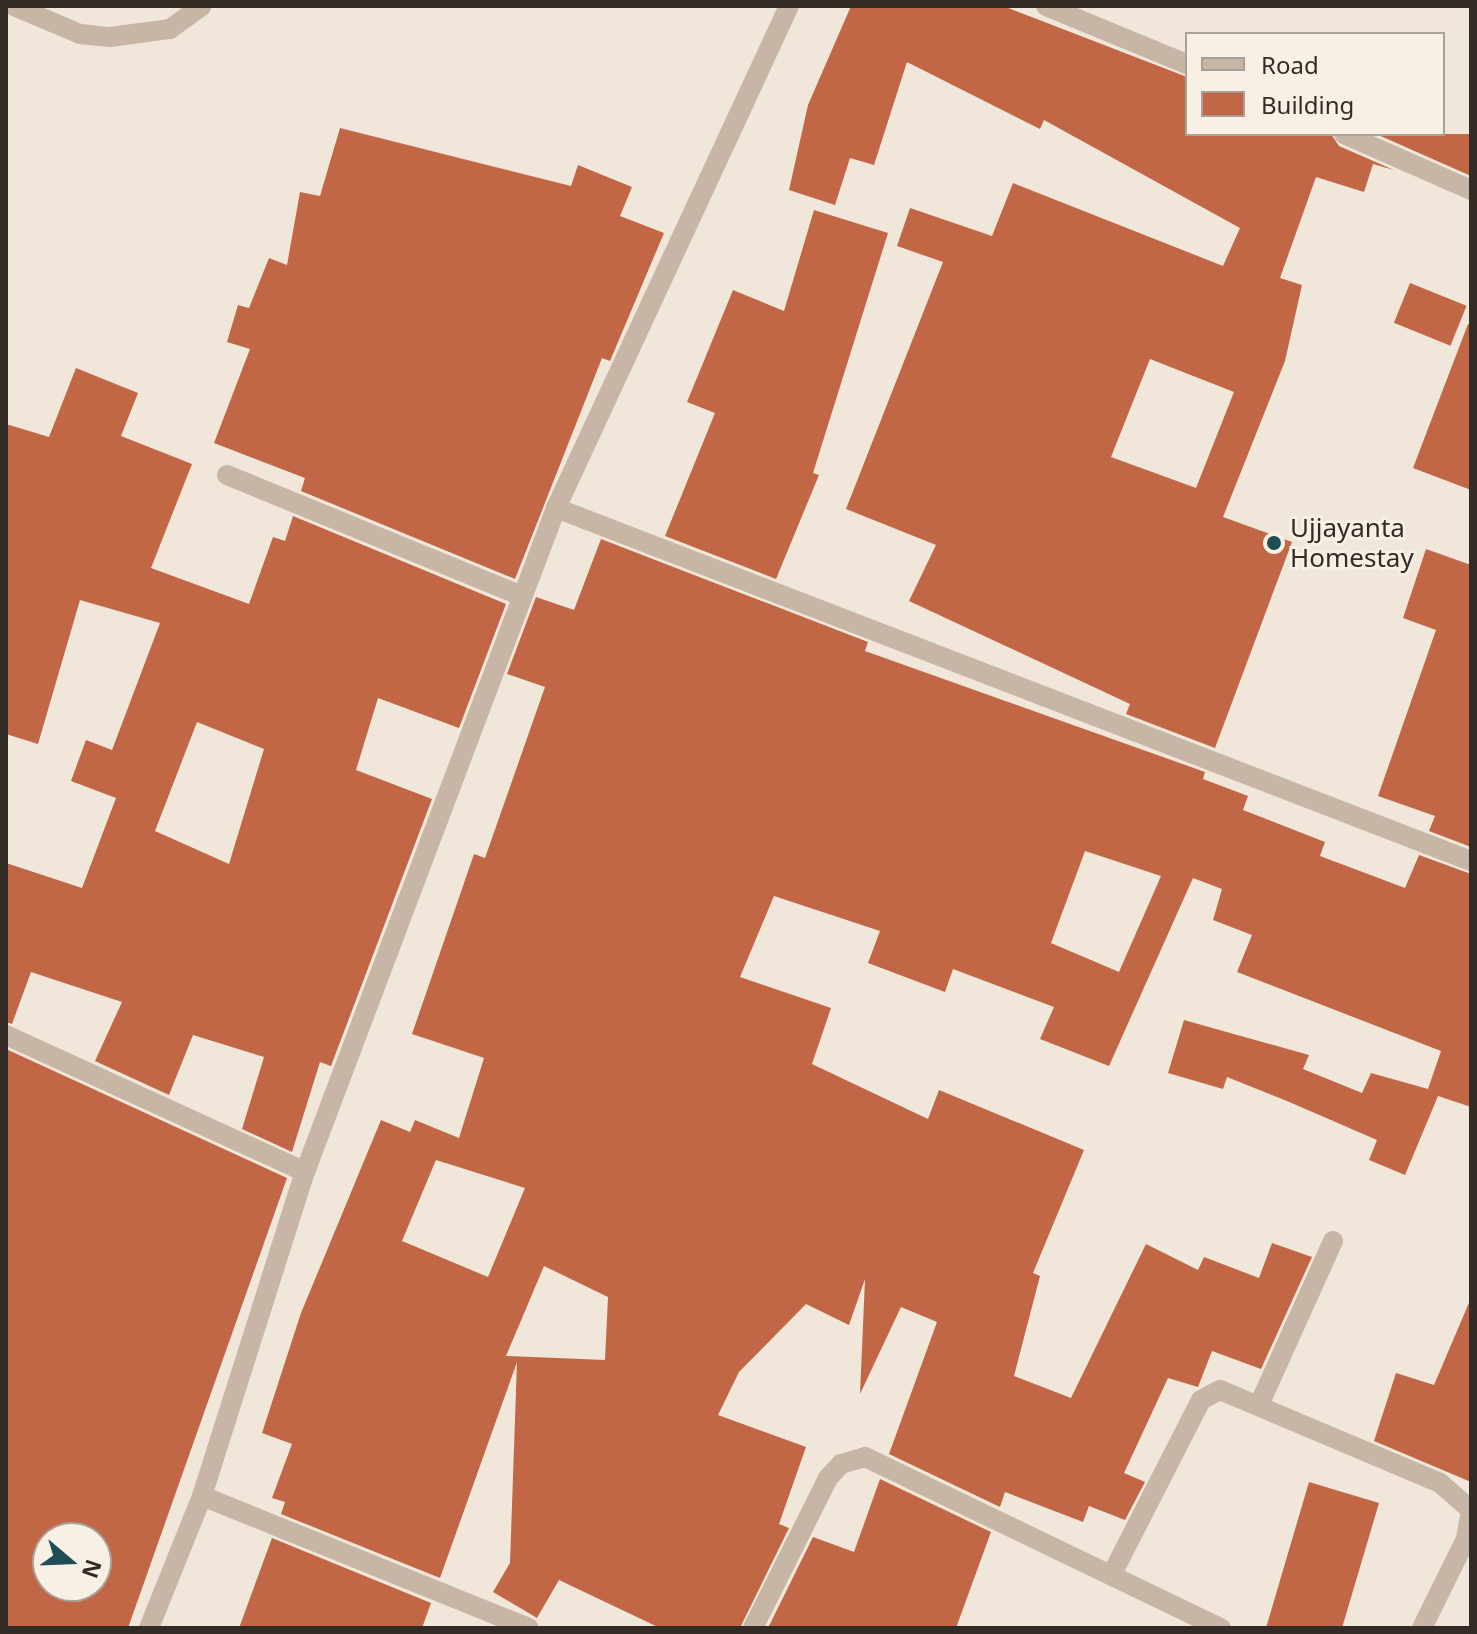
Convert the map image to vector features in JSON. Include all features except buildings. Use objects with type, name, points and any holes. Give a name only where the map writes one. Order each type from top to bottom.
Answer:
[{"type":"street","points":[[14,6],[80,34],[136,37],[170,29],[202,6]]},
{"type":"street","points":[[149,1628],[202,1496],[305,1172],[556,508],[789,6]]},
{"type":"street","points":[[1046,6],[1185,63]]},
{"type":"street","points":[[1349,136],[1471,190]]},
{"type":"street","points":[[227,475],[522,596]]},
{"type":"street","points":[[556,508],[1471,861]]},
{"type":"street","points":[[6,1035],[305,1172]]},
{"type":"street","points":[[1259,1405],[1333,1241]]},
{"type":"street","points":[[1112,1574],[1201,1400],[1220,1390],[1440,1483],[1471,1511],[1466,1539],[1422,1628]]},
{"type":"street","points":[[753,1628],[828,1478],[851,1458],[884,1461],[1221,1628]]},
{"type":"street","points":[[202,1496],[528,1628]]},
{"type":"place","name":"Ujjayanta Homestay","points":[[1274,543]]}]
